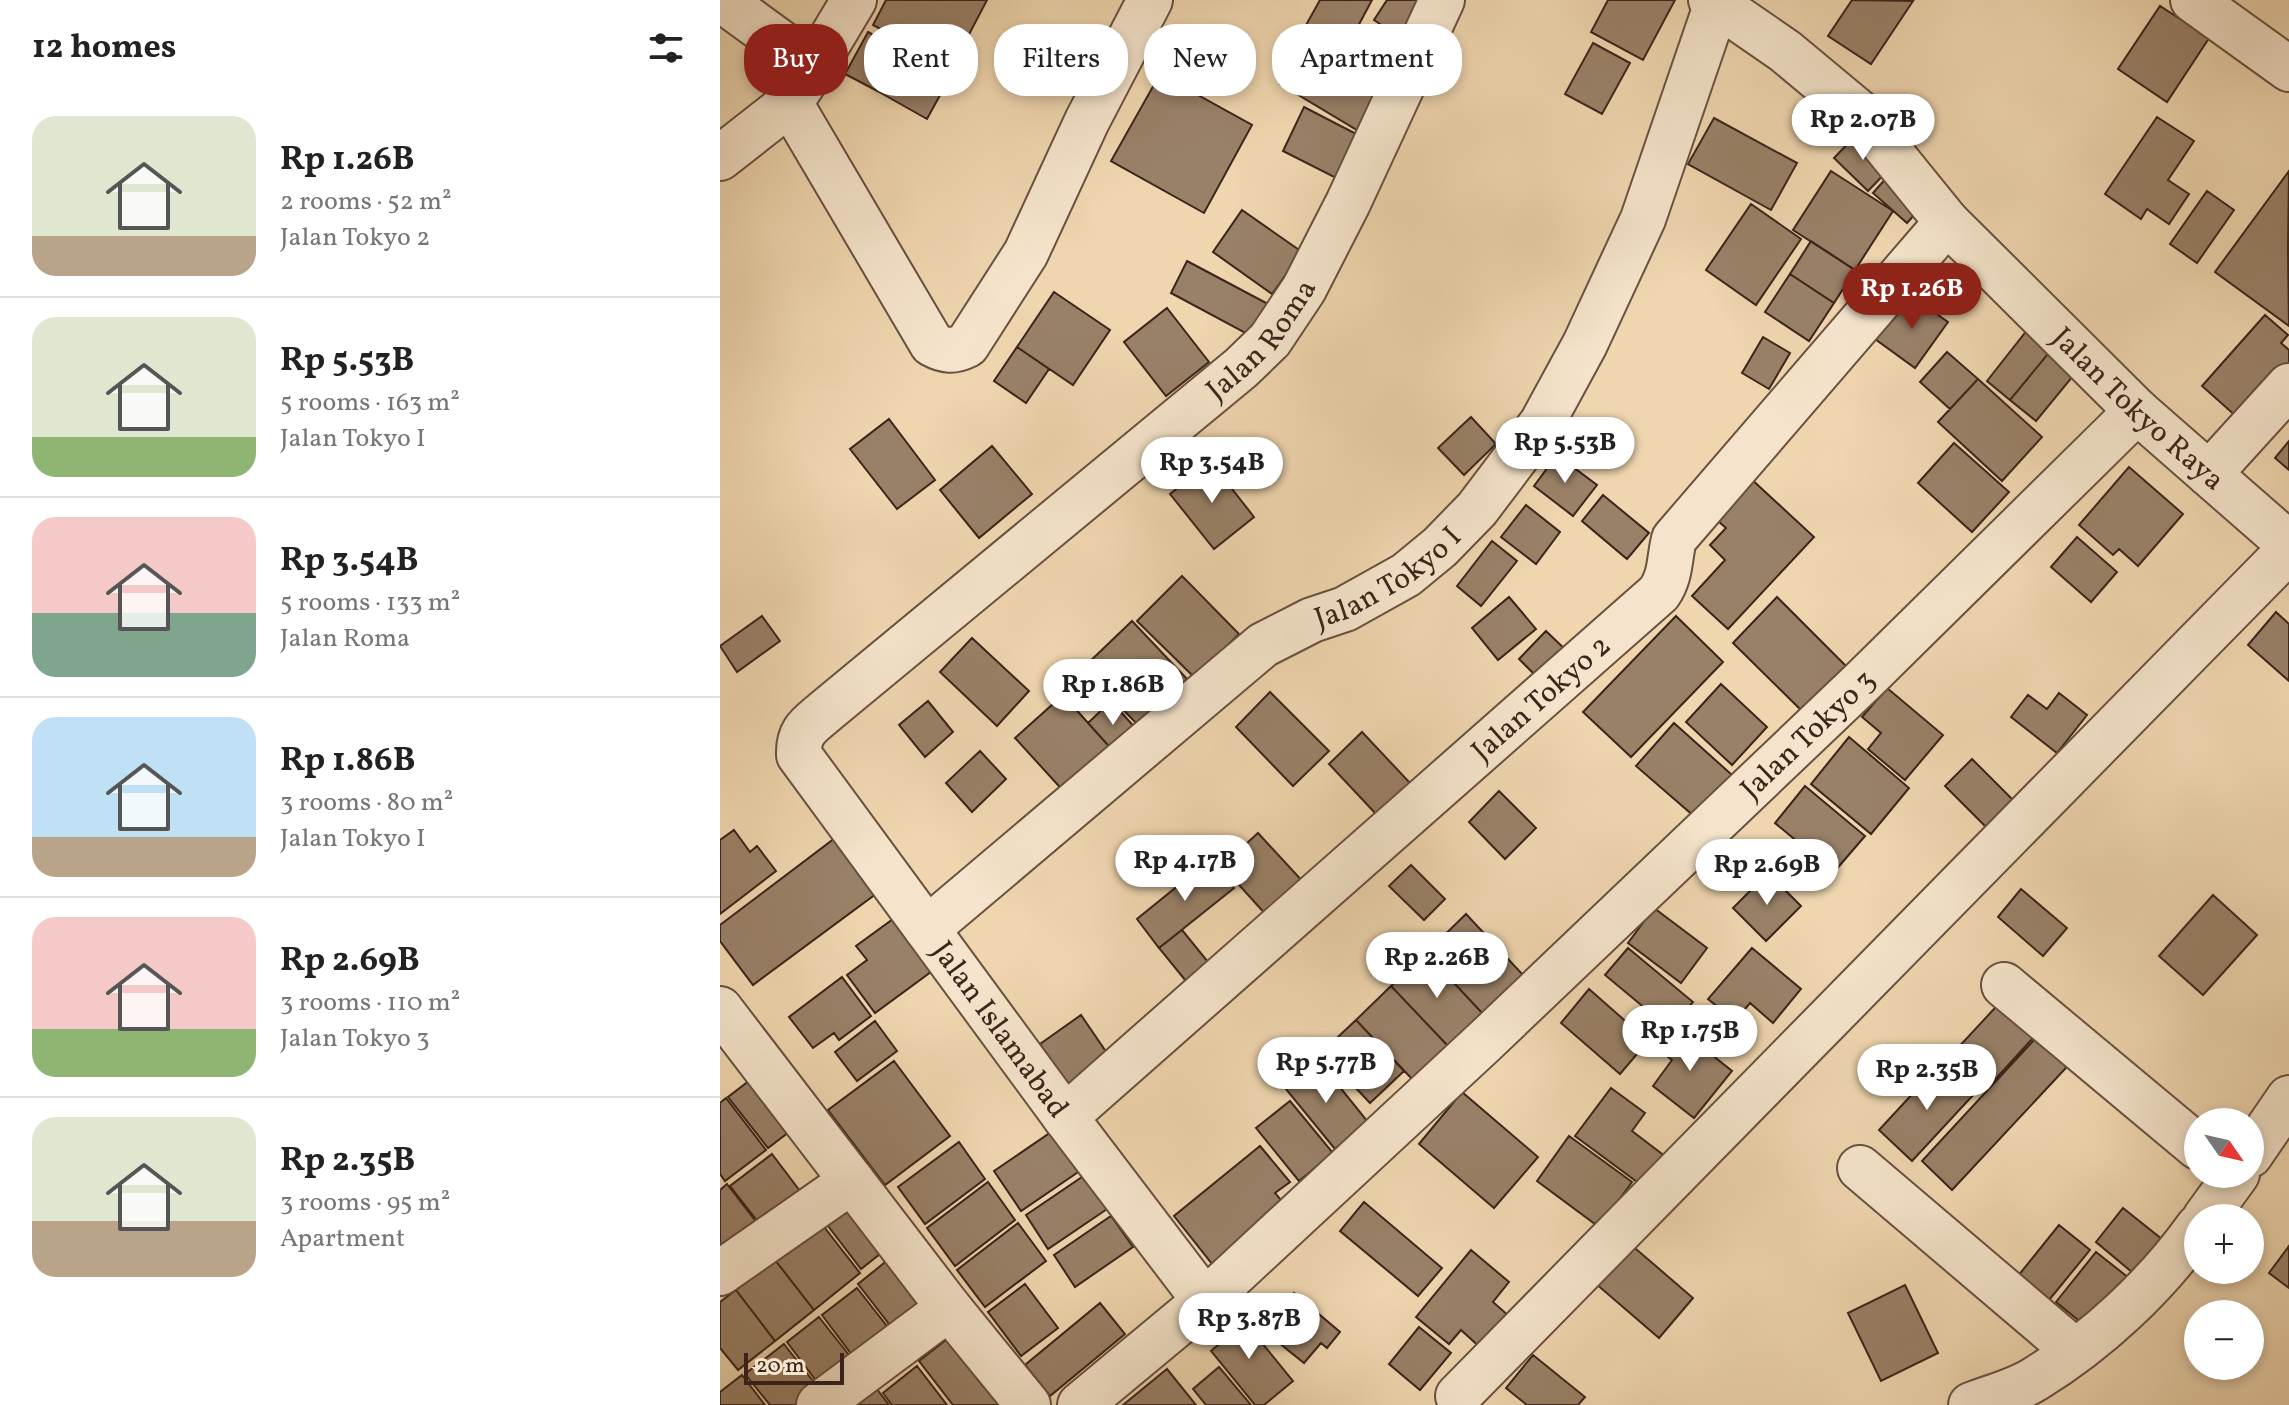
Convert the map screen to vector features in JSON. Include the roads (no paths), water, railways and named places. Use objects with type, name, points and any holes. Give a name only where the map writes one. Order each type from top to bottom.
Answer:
[{"type":"street","points":[[722,0],[755,24]]},
{"type":"street","points":[[840,24],[854,0]]},
{"type":"street","points":[[790,103],[932,344],[943,350],[957,350],[967,345],[1026,253],[1087,121],[1150,0]]},
{"type":"street","name":"Jalan Roma","points":[[799,755],[798,740],[806,728],[1241,368],[1270,340],[1304,289],[1348,203],[1442,0]]},
{"type":"street","points":[[2193,0],[2289,69]]},
{"type":"street","name":"Jalan Tokyo Raya","points":[[1715,1],[1796,59],[1857,111],[1947,222],[2137,411],[2289,547]]},
{"type":"street","name":"Jalan Tokyo I","points":[[927,929],[1263,645],[1312,620],[1345,609],[1406,575],[1440,547],[1477,509],[1542,423],[1585,344],[1643,219],[1715,1]]},
{"type":"street","points":[[720,158],[790,103],[795,96]]},
{"type":"street","name":"Jalan Tokyo 2","points":[[1065,1117],[1659,593],[1667,582],[1674,539],[1947,222]]},
{"type":"street","points":[[2209,474],[2289,386]]},
{"type":"street","name":"Jalan Tokyo 3","points":[[1080,1405],[1205,1301],[1483,1043],[1864,680],[2137,411]]},
{"type":"street","points":[[1458,1396],[2289,547]]},
{"type":"street","name":"Jalan Islamabad","points":[[799,755],[1065,1117],[1205,1301]]},
{"type":"street","points":[[2004,985],[2184,1135]]},
{"type":"street","points":[[720,1009],[735,1062],[852,1181],[1028,1405]]},
{"type":"street","points":[[2264,1133],[2289,1098]]},
{"type":"street","points":[[1860,1168],[2074,1350]]},
{"type":"street","points":[[720,1273],[852,1181]]},
{"type":"street","points":[[1971,1405],[2033,1381],[2095,1336],[2143,1292],[2184,1244]]},
{"type":"street","points":[[819,1405],[949,1308]]}]
